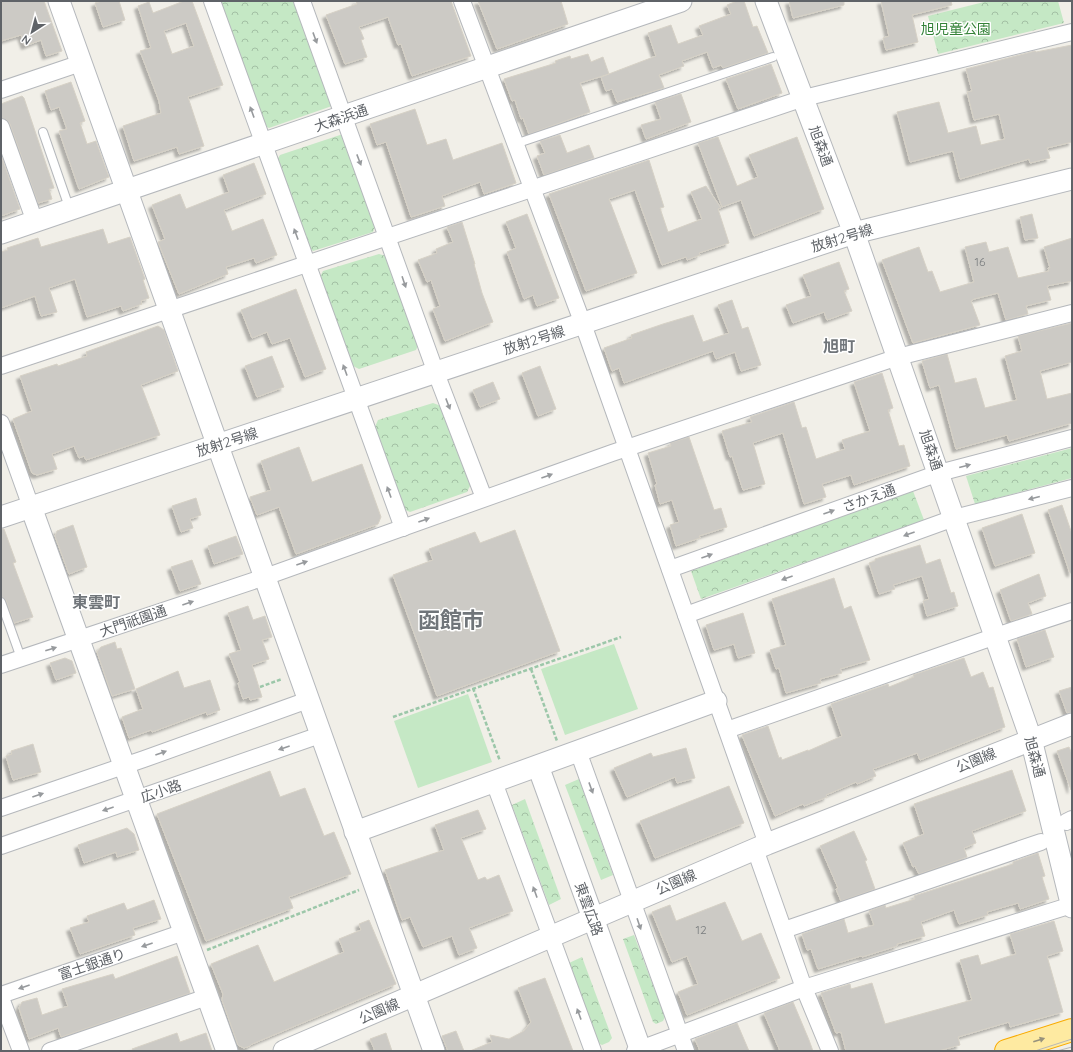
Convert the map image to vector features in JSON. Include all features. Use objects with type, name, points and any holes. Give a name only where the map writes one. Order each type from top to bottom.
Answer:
[{"type":"highway","points":[[1006,1051],[1072,1030]]},
{"type":"street","points":[[59,1],[168,310],[218,445],[320,735],[434,1051]]},
{"type":"street","points":[[212,1],[403,528]]},
{"type":"street","points":[[302,1],[343,117],[389,237],[436,372],[484,498]]},
{"type":"street","points":[[462,1],[583,324],[626,449],[727,730],[784,930],[804,988],[830,1051]]},
{"type":"street","name":"大森浜通","points":[[1,233],[126,192],[681,1]]},
{"type":"street","name":"旭森通","points":[[766,1],[854,233],[1031,738],[1072,906]]},
{"type":"street","points":[[1,366],[804,98],[1072,32]]},
{"type":"street","points":[[1,90],[81,63]]},
{"type":"street","points":[[1,128],[34,222]]},
{"type":"street","name":"放射2号線","points":[[1,518],[355,398],[583,324],[854,233],[1072,179]]},
{"type":"street","name":"大門祇園通","points":[[1,665],[79,640],[403,528],[484,498],[898,357],[1072,313]]},
{"type":"street","points":[[1,426],[227,1051]]},
{"type":"street","name":"さかえ通","points":[[670,569],[939,473],[1072,438]]},
{"type":"street","points":[[686,614],[954,518],[1072,488]]},
{"type":"street","points":[[727,730],[1072,611]]},
{"type":"street","points":[[1,808],[308,700]]},
{"type":"street","points":[[355,832],[716,701]]},
{"type":"street","name":"公園線","points":[[284,1051],[414,997],[550,936],[761,847],[1031,738],[1072,724]]},
{"type":"street","name":"広小路","points":[[1,846],[320,735]]},
{"type":"street","points":[[570,754],[632,901],[686,1051]]},
{"type":"street","name":"東雲広路","points":[[538,766],[639,1050]]},
{"type":"street","points":[[494,782],[593,1051]]},
{"type":"street","points":[[784,930],[1041,842]]},
{"type":"street","points":[[639,1050],[804,988],[1072,906]]},
{"type":"street","name":"富士銀通り","points":[[1,997],[184,932]]},
{"type":"street","points":[[1,997],[21,1051]]},
{"type":"street","points":[[50,1051],[207,997]]},
{"type":"lane","points":[[515,144],[773,57]]},
{"type":"lane","points":[[43,132],[70,211]]},
{"type":"lane","points":[[1,602],[21,658]]},
{"type":"path","points":[[393,717],[621,637]]},
{"type":"path","points":[[531,669],[570,754]]},
{"type":"path","points":[[260,686],[298,673]]},
{"type":"path","points":[[473,688],[500,762]]},
{"type":"path","points":[[192,956],[374,884]]},
{"type":"green space","points":[[218,1],[294,1],[332,106],[269,128],[263,125]]},
{"type":"green space","name":"旭児童公園","points":[[988,1],[1058,1],[1064,23],[938,54],[928,16]]},
{"type":"green space","points":[[343,134],[376,224],[373,232],[313,251],[308,247],[277,160],[280,155]]},
{"type":"green space","points":[[379,254],[386,256],[419,343],[416,350],[359,369],[351,365],[319,279],[323,271]]},
{"type":"green space","points":[[433,403],[441,406],[471,484],[467,492],[410,512],[403,509],[374,429],[378,420]]},
{"type":"green space","points":[[1072,448],[1072,478],[975,504],[966,476]]},
{"type":"green space","points":[[913,491],[924,520],[701,599],[691,571]]},
{"type":"green space","points":[[614,644],[638,709],[565,735],[541,669]]},
{"type":"green space","points":[[468,694],[492,762],[418,788],[394,721]]},
{"type":"green space","points":[[579,779],[613,875],[601,880],[565,785]]},
{"type":"green space","points":[[525,799],[561,899],[549,905],[512,805]]},
{"type":"green space","points":[[634,935],[665,1017],[663,1021],[656,1024],[653,1022],[623,939]]},
{"type":"green space","points":[[582,957],[612,1038],[609,1042],[602,1045],[598,1043],[569,963]]},
{"type":"building","points":[[2,1],[44,1],[62,51],[46,56],[41,40],[25,46],[21,35],[1,41]]},
{"type":"building","points":[[102,1],[119,1],[125,20],[103,27],[95,3]]},
{"type":"building","points":[[184,1],[192,1],[223,85],[188,97],[204,146],[179,154],[177,147],[134,161],[123,126],[161,113],[159,101],[140,51],[151,48],[138,6],[149,2],[153,13]],"holes":[[[186,23],[194,46],[172,54],[164,31]]]},
{"type":"building","points":[[356,1],[451,1],[471,56],[412,76],[401,44],[398,45],[388,17],[359,27],[364,39],[361,40],[367,57],[345,64],[326,15],[357,4]]},
{"type":"building","points":[[478,1],[561,1],[568,24],[497,49]]},
{"type":"building","points":[[737,1],[744,1],[753,27],[757,26],[768,53],[723,68],[721,65],[713,68],[707,52],[682,61],[684,66],[659,75],[664,88],[617,102],[612,89],[606,91],[601,77],[656,56],[648,33],[671,25],[678,44],[703,35],[699,26],[731,14],[727,5]]},
{"type":"building","points":[[789,1],[844,1],[844,5],[793,18]]},
{"type":"building","points":[[881,1],[951,1],[952,5],[912,15],[918,42],[886,50],[883,38],[889,36]]},
{"type":"building","points":[[1072,45],[1072,142],[1047,148],[1050,158],[1030,163],[1029,159],[960,179],[953,151],[910,162],[897,112],[939,102],[948,133],[976,126],[981,145],[1005,139],[999,114],[974,120],[967,92],[972,91],[966,69],[1035,51]]},
{"type":"building","points":[[588,54],[591,62],[603,57],[609,74],[580,83],[590,112],[529,134],[523,118],[521,119],[515,100],[512,101],[504,79],[556,63],[555,61],[570,56],[571,59]]},
{"type":"building","points":[[771,64],[782,93],[738,109],[726,79]]},
{"type":"building","points":[[71,82],[85,121],[80,123],[87,144],[96,141],[109,177],[79,189],[59,131],[67,129],[59,107],[51,110],[45,91]]},
{"type":"building","points":[[681,94],[691,122],[646,139],[641,125],[661,119],[655,102]]},
{"type":"building","points":[[22,96],[24,98],[54,188],[49,189],[52,199],[38,203],[10,124],[7,120],[1,118],[1,104]]},
{"type":"building","points":[[415,109],[427,145],[446,139],[453,160],[502,143],[516,183],[484,194],[480,182],[442,196],[445,206],[411,217],[386,142],[377,145],[370,124]]},
{"type":"building","points":[[560,135],[567,153],[589,145],[594,158],[544,175],[537,156],[545,153],[540,141]]},
{"type":"building","points":[[718,137],[737,186],[758,177],[749,155],[797,137],[824,209],[754,236],[741,200],[722,207],[698,143]]},
{"type":"building","points":[[1,155],[20,209],[1,216]]},
{"type":"building","points":[[649,160],[664,207],[660,208],[668,232],[702,219],[691,192],[706,186],[721,208],[718,209],[729,243],[699,253],[700,255],[687,260],[686,257],[662,265],[635,190],[609,199],[637,273],[586,291],[549,194]]},
{"type":"building","points":[[254,163],[266,194],[224,210],[232,231],[263,219],[277,255],[256,263],[254,258],[226,267],[228,274],[179,294],[158,242],[165,239],[152,205],[180,194],[186,209],[229,192],[223,175]]},
{"type":"building","points":[[527,214],[559,298],[537,306],[533,295],[524,299],[507,252],[516,248],[506,222]]},
{"type":"building","points":[[1032,214],[1038,238],[1025,240],[1020,217]]},
{"type":"building","points":[[462,222],[482,293],[493,322],[445,341],[433,309],[440,306],[431,280],[427,282],[418,260],[437,253],[436,249],[453,242],[447,227]]},
{"type":"building","points":[[103,229],[108,244],[130,237],[145,279],[143,280],[149,298],[141,301],[142,304],[123,311],[121,306],[87,317],[75,279],[49,288],[57,312],[41,316],[35,296],[1,308],[1,252],[8,250],[7,248],[38,238],[41,247]]},
{"type":"building","points":[[1072,238],[1072,281],[1047,286],[1051,300],[1026,306],[1028,314],[1006,320],[998,293],[974,299],[971,301],[980,325],[913,343],[882,260],[919,247],[928,272],[932,271],[940,292],[974,282],[965,247],[986,242],[989,252],[1008,247],[1018,278],[1049,271],[1048,268],[1050,268],[1044,247]]},
{"type":"building","points":[[839,262],[849,289],[844,291],[852,311],[827,320],[824,312],[793,323],[786,305],[811,296],[803,275]]},
{"type":"building","points":[[296,289],[326,369],[305,377],[290,338],[272,344],[267,332],[252,338],[241,310]]},
{"type":"building","points":[[732,300],[742,329],[748,327],[761,365],[741,371],[735,352],[716,359],[713,351],[624,383],[619,368],[612,371],[604,348],[632,338],[631,335],[663,324],[693,315],[703,342],[729,333],[718,305]]},
{"type":"building","points":[[1072,323],[1072,362],[1040,371],[1047,399],[1072,393],[1072,423],[1009,441],[1007,435],[956,449],[939,385],[930,388],[922,361],[947,354],[955,383],[976,378],[985,408],[1017,400],[1005,356],[1022,351],[1018,336]]},
{"type":"building","points":[[158,326],[164,330],[178,371],[141,385],[160,435],[86,460],[84,456],[79,458],[74,446],[52,454],[57,469],[37,475],[32,473],[13,419],[32,411],[20,376],[57,364],[58,366],[87,356],[86,352]]},
{"type":"building","points":[[272,356],[284,387],[257,397],[245,366]]},
{"type":"building","points":[[540,366],[556,409],[538,416],[522,373]]},
{"type":"building","points":[[882,373],[893,408],[888,410],[899,446],[904,445],[910,466],[854,485],[851,475],[822,484],[826,497],[804,504],[783,433],[753,443],[765,484],[743,490],[722,431],[752,422],[750,417],[794,402],[802,428],[806,427],[816,459],[845,449],[842,440],[870,431],[854,382]]},
{"type":"building","points":[[493,382],[500,399],[480,407],[473,390]]},
{"type":"building","points":[[689,437],[714,510],[721,508],[727,527],[699,536],[700,538],[676,546],[670,525],[679,522],[672,500],[660,504],[655,485],[657,484],[648,453],[671,446],[670,443]]},
{"type":"building","points":[[299,447],[312,482],[362,464],[381,517],[378,524],[296,554],[279,507],[257,515],[250,497],[271,490],[261,461]]},
{"type":"building","points":[[196,498],[201,515],[190,519],[193,528],[181,532],[172,506]]},
{"type":"building","points":[[1062,505],[1072,534],[1072,573],[1070,573],[1048,510]]},
{"type":"building","points":[[1022,514],[1035,553],[995,566],[982,528]]},
{"type":"building","points":[[73,525],[87,567],[69,574],[55,536],[57,531]]},
{"type":"building","points":[[1,529],[4,529],[16,562],[13,563],[33,617],[14,623],[6,600],[1,597]]},
{"type":"building","points":[[515,530],[560,651],[437,696],[393,575],[433,560],[429,549],[475,532],[480,543]]},
{"type":"building","points":[[236,536],[243,554],[214,564],[208,546]]},
{"type":"building","points":[[920,545],[926,564],[940,559],[951,593],[954,592],[958,606],[927,616],[923,601],[929,599],[922,576],[893,585],[895,589],[879,594],[869,563],[875,561],[875,559]]},
{"type":"building","points":[[192,560],[201,584],[180,591],[171,567]]},
{"type":"building","points":[[1039,574],[1046,596],[1028,603],[1032,614],[1011,621],[1000,590]]},
{"type":"building","points":[[834,578],[844,609],[851,606],[870,660],[840,669],[842,673],[820,679],[821,683],[786,693],[779,668],[776,669],[770,650],[786,645],[772,599]]},
{"type":"building","points":[[248,606],[253,620],[265,616],[272,637],[262,640],[269,659],[252,665],[262,697],[250,700],[249,697],[243,699],[238,683],[240,682],[229,654],[241,650],[228,613]]},
{"type":"building","points":[[743,613],[755,653],[738,658],[734,644],[714,650],[706,625]]},
{"type":"building","points":[[1045,630],[1054,657],[1026,667],[1017,639]]},
{"type":"building","points":[[115,642],[117,649],[121,648],[135,689],[112,696],[97,652],[101,647]]},
{"type":"building","points":[[65,658],[72,661],[76,673],[56,680],[50,663]]},
{"type":"building","points":[[964,658],[971,677],[983,672],[989,688],[993,687],[1005,727],[920,760],[917,753],[873,769],[876,776],[857,784],[856,782],[826,795],[827,797],[804,806],[803,804],[775,816],[742,735],[768,726],[779,758],[781,757],[782,760],[808,751],[842,736],[831,704],[888,684],[889,687],[914,677],[913,675]]},
{"type":"building","points":[[178,671],[184,688],[210,680],[220,710],[207,715],[206,712],[152,732],[151,730],[129,738],[122,717],[143,709],[136,689]]},
{"type":"building","points":[[1072,687],[1072,712],[1067,713],[1059,691]]},
{"type":"building","points":[[33,744],[41,772],[13,780],[6,756],[12,754],[11,751]]},
{"type":"building","points":[[1069,747],[1072,754],[1071,790],[1057,751]]},
{"type":"building","points":[[686,748],[695,778],[677,783],[675,777],[627,797],[614,768],[651,753],[653,757]]},
{"type":"building","points":[[1012,770],[1026,811],[972,831],[976,843],[964,848],[967,857],[919,874],[915,866],[913,867],[903,843],[924,834],[914,804]]},
{"type":"building","points":[[270,771],[280,797],[305,788],[324,836],[334,832],[351,874],[289,897],[293,908],[206,941],[157,814]]},
{"type":"building","points":[[729,786],[744,823],[655,858],[640,821]]},
{"type":"building","points":[[478,810],[486,829],[461,838],[478,880],[485,877],[487,880],[499,875],[513,911],[469,928],[477,948],[459,955],[452,936],[423,947],[410,917],[402,920],[385,870],[444,850],[435,825]]},
{"type":"building","points":[[127,828],[134,834],[139,850],[117,857],[116,852],[84,863],[78,845]]},
{"type":"building","points":[[854,831],[867,860],[865,861],[875,889],[841,901],[836,889],[838,888],[820,846]]},
{"type":"building","points":[[1038,853],[1045,876],[1042,877],[1049,899],[1020,909],[1018,903],[987,912],[988,915],[959,924],[954,910],[921,922],[925,936],[897,944],[897,946],[862,957],[861,956],[818,969],[811,949],[807,950],[802,934],[844,919],[848,933],[874,925],[869,911],[885,905],[886,908],[915,899],[914,896],[1013,864],[1013,862]]},
{"type":"building","points":[[154,900],[161,919],[133,928],[135,935],[80,954],[70,928],[89,922],[87,916],[124,903],[127,910]]},
{"type":"building","points":[[725,902],[742,941],[761,933],[780,978],[687,1015],[678,992],[698,984],[687,956],[672,962],[652,912],[670,905],[676,921]]},
{"type":"building","points":[[369,920],[396,984],[250,1046],[244,1048],[238,1045],[222,1000],[223,994],[211,964],[258,945],[274,982],[344,952],[339,939],[361,930],[359,924]]},
{"type":"building","points":[[1054,921],[1063,951],[1047,956],[1063,1012],[1010,1027],[1009,1022],[958,1037],[960,1045],[938,1051],[846,1051],[841,1032],[836,1033],[821,993],[850,984],[851,989],[872,983],[885,1024],[972,1000],[960,960],[978,955],[981,965],[1016,954],[1010,934]]},
{"type":"building","points":[[177,956],[190,993],[61,1037],[58,1028],[29,1039],[19,1008],[22,1002],[37,998],[42,1015],[68,1006],[62,989],[113,974],[115,979]]},
{"type":"building","points":[[545,978],[573,1051],[470,1051],[492,1042],[490,1035],[509,1039],[524,1031],[531,1022],[518,988]]},
{"type":"building","points":[[793,1002],[813,1051],[780,1051],[764,1013]]},
{"type":"building","points":[[737,1023],[749,1051],[700,1051],[695,1039]]},
{"type":"building","points":[[456,1031],[464,1051],[448,1051],[442,1036]]},
{"type":"building","points":[[177,1033],[180,1042],[206,1033],[212,1051],[133,1051],[132,1049]]},
{"type":"building","points":[[386,1033],[392,1051],[375,1051],[370,1039]]},
{"type":"tram line","points":[[1035,1051],[1072,1039]]},
{"type":"tram line","points":[[1057,1051],[1072,1047]]},
{"type":"district","name":"旭町","points":[[839,346]]},
{"type":"district","name":"東雲町","points":[[96,602]]},
{"type":"district","name":"函館市","points":[[451,620]]}]
